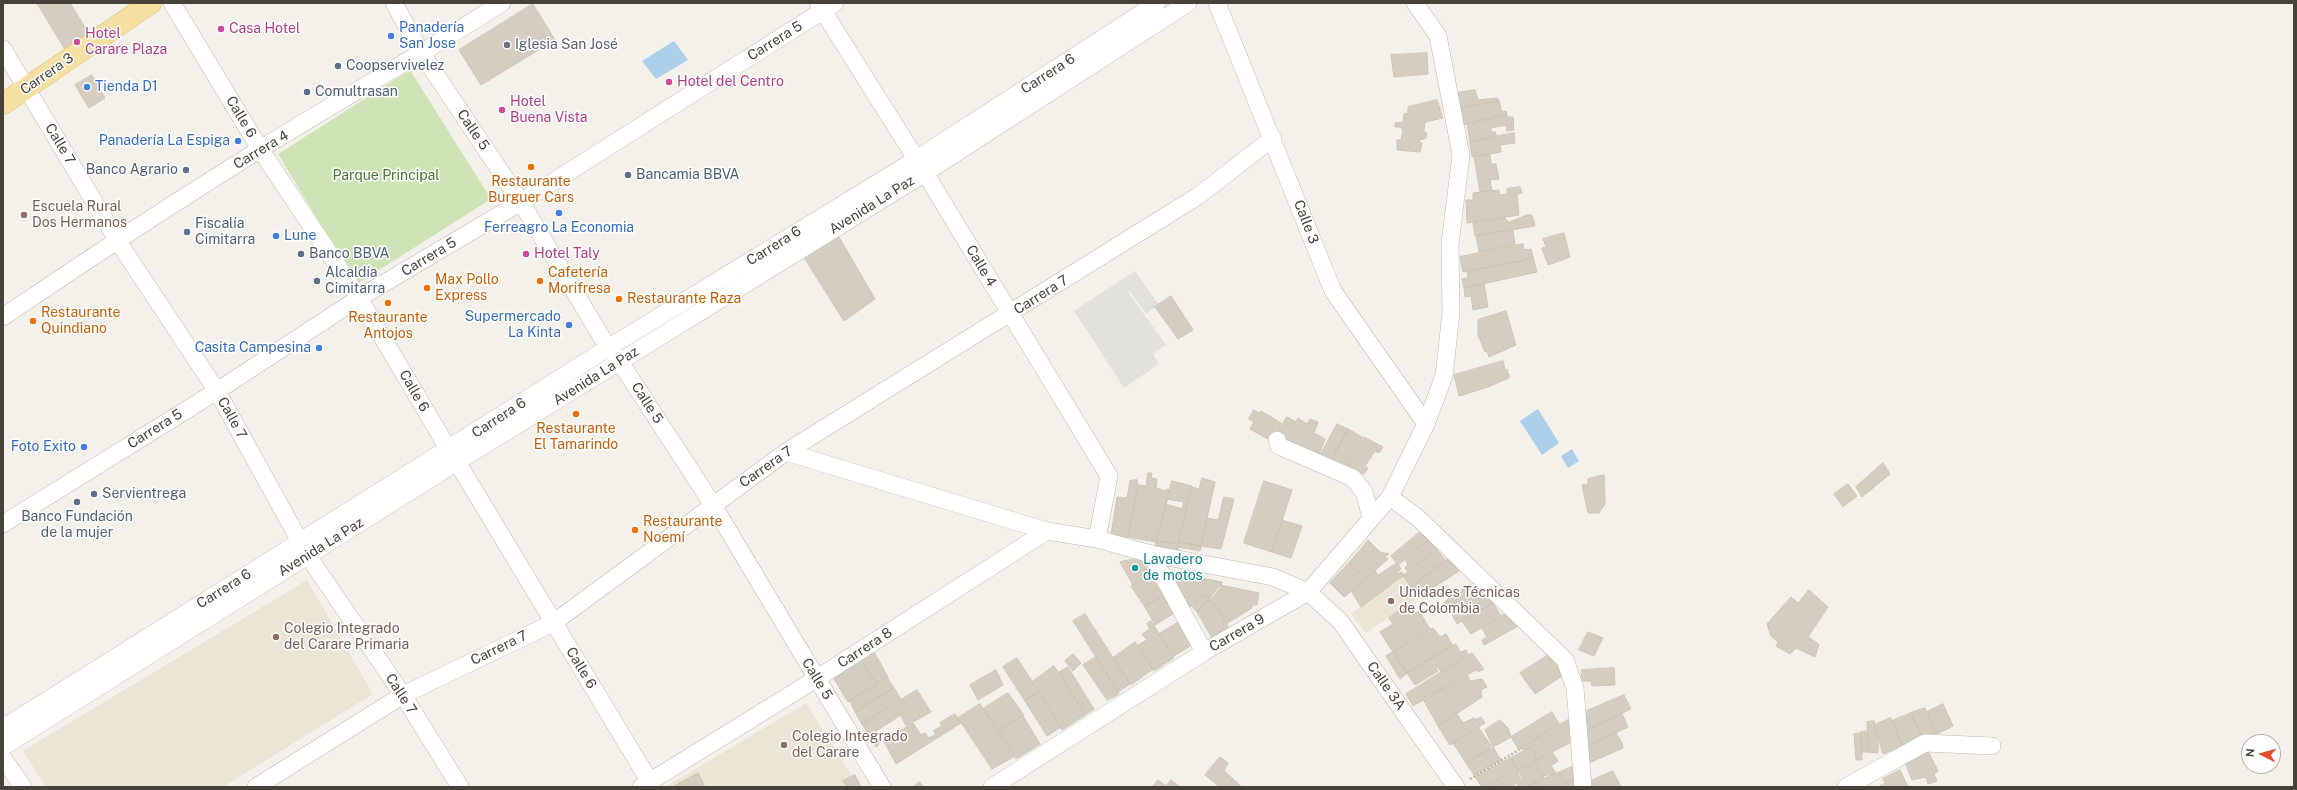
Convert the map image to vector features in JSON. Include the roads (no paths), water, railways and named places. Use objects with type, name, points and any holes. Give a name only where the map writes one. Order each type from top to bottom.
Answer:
[{"type":"main road","name":"Carrera 3","points":[[3,104],[151,3]]},
{"type":"street","name":"Calle 6","points":[[172,3],[260,149],[360,298],[553,622],[645,784]]},
{"type":"street","name":"Calle 5","points":[[394,3],[422,54],[521,202],[608,348],[620,362],[713,504],[816,679],[882,787]]},
{"type":"street","name":"Carrera 4","points":[[3,317],[117,240],[260,149],[422,54],[502,3]]},
{"type":"street","name":"Carrera 6","points":[[3,728],[304,549],[453,456],[608,348],[920,166],[1157,3]]},
{"type":"street","name":"Avenida La Paz","points":[[453,456],[620,362],[920,166],[1188,3]]},
{"type":"street","name":"Calle 3","points":[[1217,3],[1273,138],[1333,291],[1426,424]]},
{"type":"street","name":"Carrera 9","points":[[992,787],[1204,652],[1308,592],[1332,567],[1390,497],[1426,424],[1444,376],[1451,313],[1450,244],[1461,155],[1438,36],[1415,3]]},
{"type":"street","name":"Calle 4","points":[[825,6],[1108,476],[1097,539]]},
{"type":"street","name":"Carrera 5","points":[[3,524],[217,391],[360,298],[521,202],[825,6]]},
{"type":"street","name":"Calle 7","points":[[3,49],[117,240],[217,391],[304,549],[402,695],[460,787]]},
{"type":"street","name":"Carrera 7","points":[[256,787],[402,695],[553,622],[786,452],[1198,196],[1273,138]]},
{"type":"street","points":[[1277,440],[1279,446],[1353,478],[1364,492],[1372,517]]},
{"type":"street","name":"Calle 3A","points":[[786,452],[1047,531],[1097,539],[1151,554],[1273,577],[1308,592],[1340,621],[1463,783]]},
{"type":"street","points":[[1390,497],[1418,518],[1565,660],[1575,688],[1583,787]]},
{"type":"street","name":"Carrera 8","points":[[645,784],[816,679],[1047,531]]},
{"type":"street","name":"Avenida La Paz","points":[[3,747],[304,549]]},
{"type":"street","points":[[1151,554],[1204,652]]},
{"type":"street","points":[[1846,787],[1925,743],[1992,746]]},
{"type":"street","points":[[3,758],[23,787]]},
{"type":"water","points":[[674,41],[688,60],[656,79],[642,61]]},
{"type":"water","points":[[1538,409],[1559,443],[1542,455],[1520,421]]},
{"type":"water","points":[[1572,449],[1579,461],[1568,468],[1561,456]]},
{"type":"place","name":"Casa Hotel","points":[[221,29]]},
{"type":"place","name":"Panadería San Jose","points":[[391,36]]},
{"type":"place","name":"Hotel Carare Plaza","points":[[77,42]]},
{"type":"place","name":"Iglesia San José","points":[[507,45]]},
{"type":"place","name":"Coopservivelez","points":[[338,66]]},
{"type":"place","name":"Hotel del Centro","points":[[669,82]]},
{"type":"place","name":"Tienda D1","points":[[87,87]]},
{"type":"place","name":"Comultrasan","points":[[307,92]]},
{"type":"place","name":"Hotel Buena Vista","points":[[502,110]]},
{"type":"place","name":"Panadería La Espiga","points":[[238,141]]},
{"type":"place","name":"Restaurante Burguer Cars","points":[[531,167]]},
{"type":"place","name":"Banco Agrario","points":[[186,170]]},
{"type":"place","name":"Bancamia BBVA","points":[[628,175]]},
{"type":"place","name":"Ferreagro La Economia","points":[[559,213]]},
{"type":"place","name":"Escuela Rural Dos Hermanos","points":[[24,215]]},
{"type":"place","name":"Fiscalía Cimitarra","points":[[187,232]]},
{"type":"place","name":"Lune","points":[[276,236]]},
{"type":"place","name":"Banco BBVA","points":[[301,254]]},
{"type":"place","name":"Hotel Taly","points":[[526,254]]},
{"type":"place","name":"Alcaldía Cimitarra","points":[[317,281]]},
{"type":"place","name":"Cafetería Morifresa","points":[[540,281]]},
{"type":"place","name":"Max Pollo Express","points":[[427,288]]},
{"type":"place","name":"Restaurante Raza","points":[[619,299]]},
{"type":"place","name":"Restaurante Antojos","points":[[388,303]]},
{"type":"place","name":"Restaurante Quindiano","points":[[33,321]]},
{"type":"place","name":"Supermercado La Kinta","points":[[569,325]]},
{"type":"place","name":"Casita Campesina","points":[[319,348]]},
{"type":"place","name":"Restaurante El Tamarindo","points":[[576,414]]},
{"type":"place","name":"Foto Exito","points":[[84,447]]},
{"type":"place","name":"Servientrega","points":[[94,494]]},
{"type":"place","name":"Banco Fundación de la mujer","points":[[77,502]]},
{"type":"place","name":"Restaurante Noemí","points":[[635,530]]},
{"type":"place","name":"Lavadero de motos","points":[[1135,568]]},
{"type":"place","name":"Unidades Técnicas de Colombia","points":[[1391,601]]},
{"type":"place","name":"Colegio Integrado del Carare Primaria","points":[[276,637]]},
{"type":"place","name":"Colegio Integrado del Carare","points":[[784,745]]},
{"type":"park label","name":"Parque Principal","points":[[386,176]]}]
